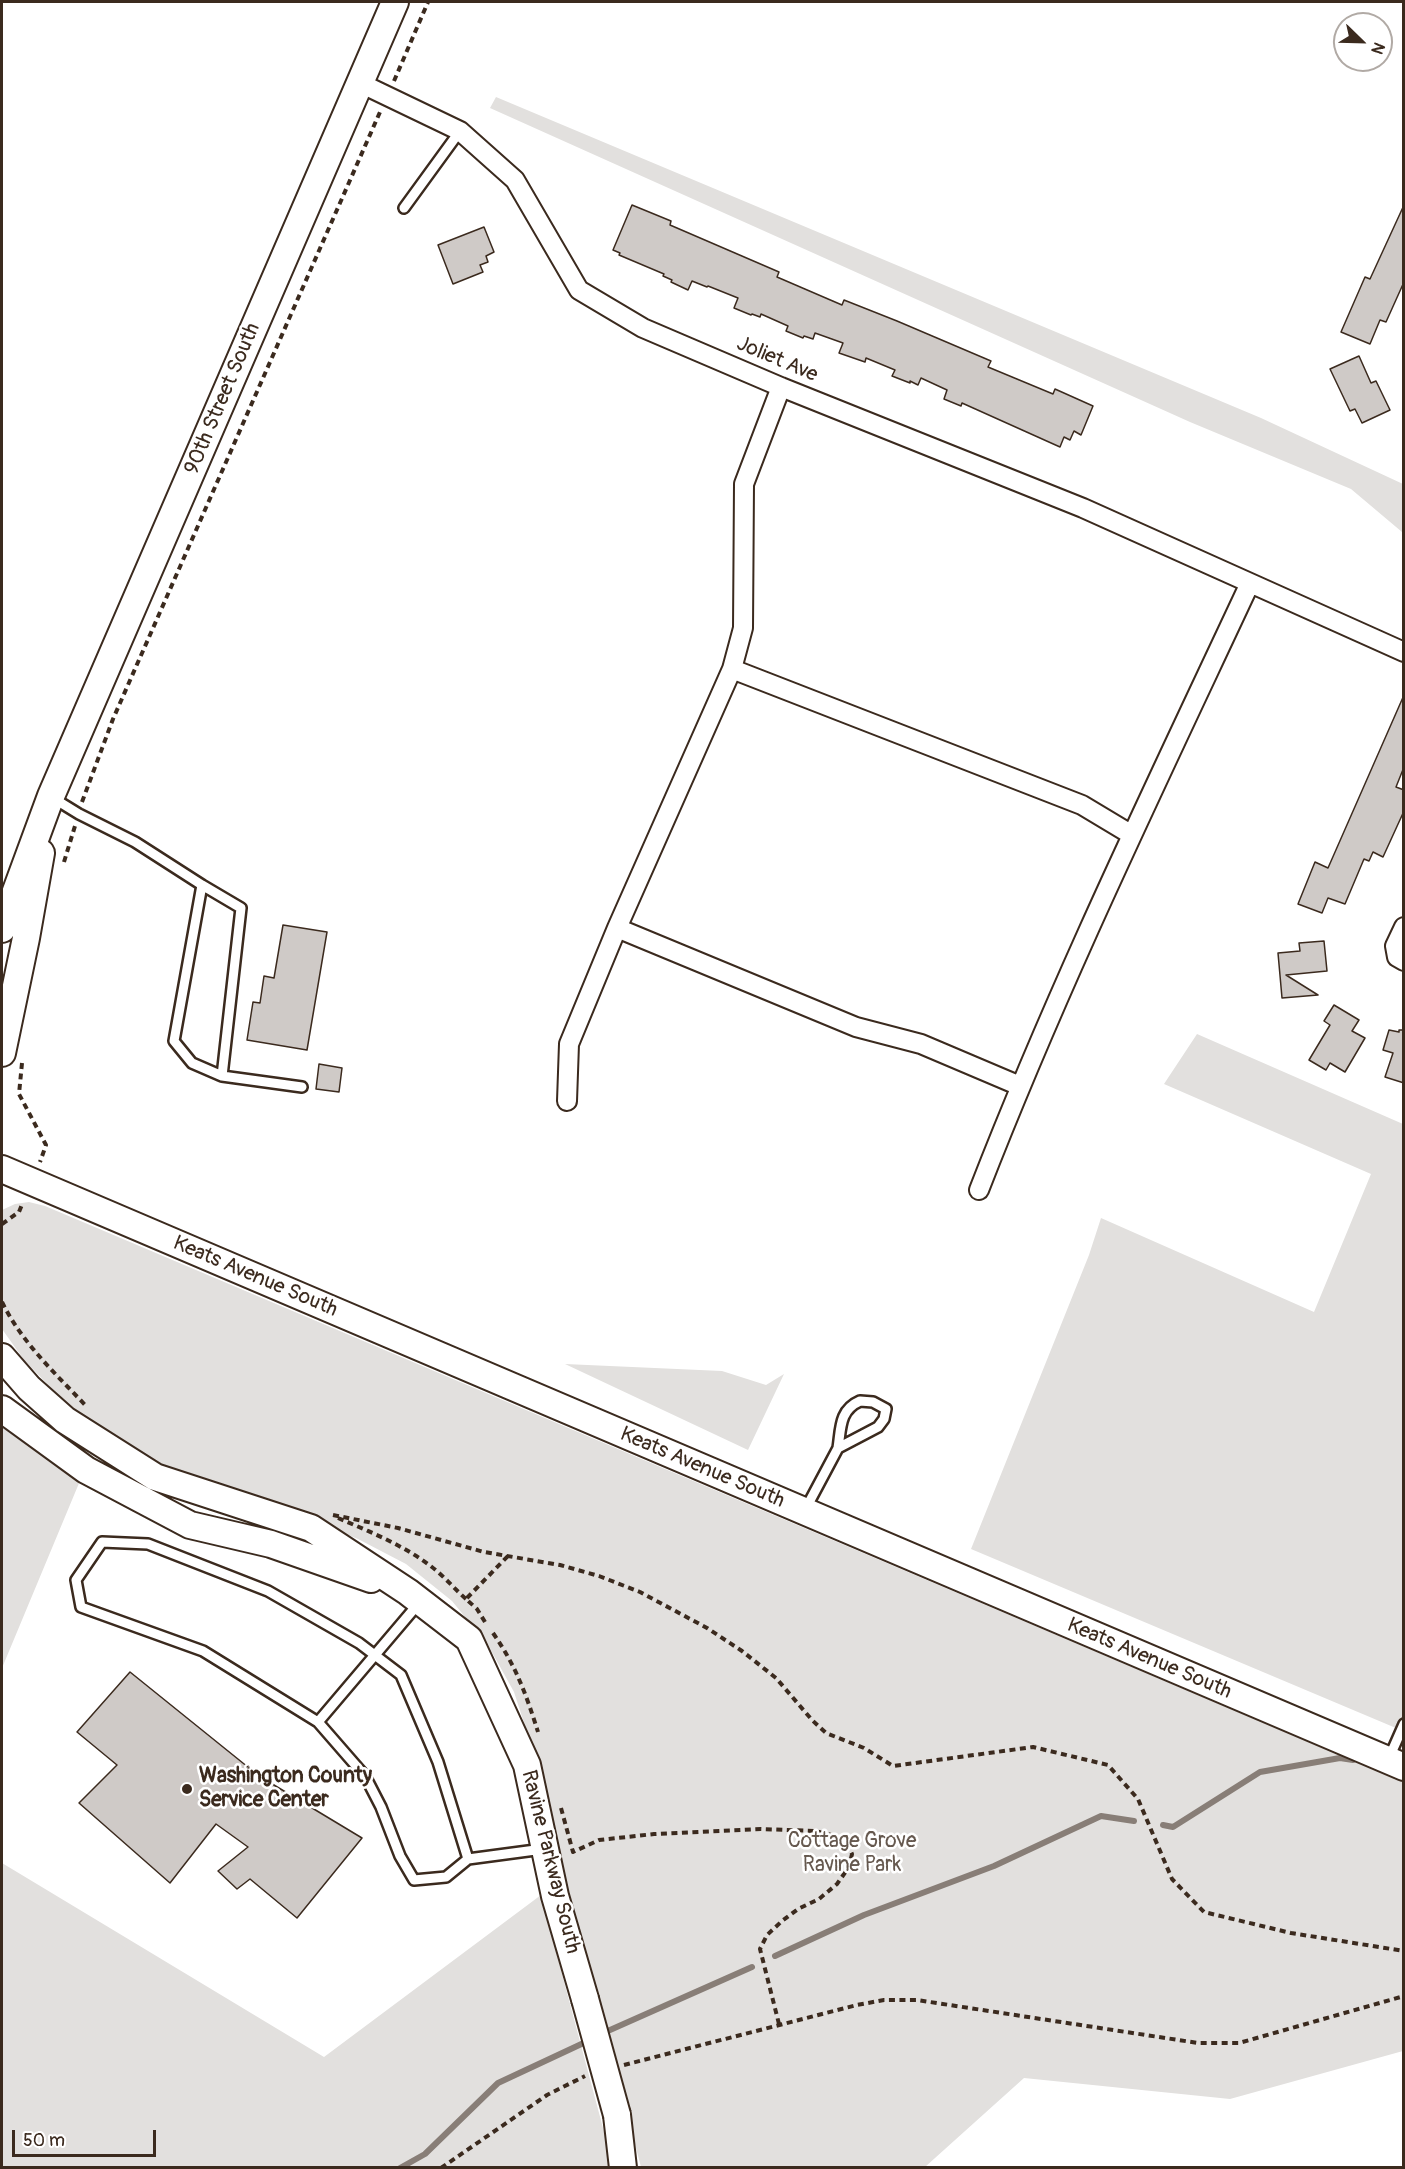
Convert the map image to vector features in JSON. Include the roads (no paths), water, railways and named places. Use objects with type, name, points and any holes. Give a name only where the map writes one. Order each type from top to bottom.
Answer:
[{"type":"street","name":"90th Street South","points":[[2,929],[51,796],[395,2]]},
{"type":"street","name":"Joliet Ave","points":[[360,83],[460,131],[515,180],[579,290],[643,328],[781,387],[1083,508],[1404,652]]},
{"type":"street","points":[[567,1101],[569,1044],[617,928],[732,669],[743,628],[744,484],[781,387]]},
{"type":"street","points":[[979,1190],[1020,1086],[1132,835],[1250,583]]},
{"type":"street","points":[[732,669],[1082,806],[1132,835]]},
{"type":"street","name":"90th Street South","points":[[12,1053],[26,938],[51,796]]},
{"type":"street","points":[[1404,927],[1395,946],[1397,957],[1404,961]]},
{"type":"street","points":[[617,928],[856,1027],[921,1044],[1020,1086]]},
{"type":"street","name":"Keats Avenue South","points":[[2,1169],[1396,1764]]},
{"type":"street","name":"Ravine Parkway South","points":[[2,1358],[29,1388],[65,1420],[155,1477],[311,1528],[415,1597],[469,1639],[527,1765],[555,1896],[617,2115],[623,2168]]},
{"type":"street","name":"Ravine Parkway South","points":[[2,1409],[86,1470],[190,1526],[271,1544],[415,1597]]},
{"type":"lane","points":[[404,208],[460,131]]},
{"type":"lane","points":[[51,796],[79,814],[135,842],[241,908],[222,1076]]},
{"type":"lane","points":[[202,885],[174,1041],[192,1063],[222,1076],[302,1087]]},
{"type":"lane","points":[[804,1512],[838,1448],[842,1418],[851,1405],[860,1401],[873,1402],[886,1409],[885,1419],[878,1427],[838,1448]]},
{"type":"lane","points":[[468,1859],[438,1762],[401,1675],[359,1643],[268,1591],[148,1544],[102,1542],[76,1580],[81,1607],[203,1651],[318,1722],[365,1776],[381,1807],[400,1856],[414,1880],[446,1877],[468,1859],[545,1848]]},
{"type":"lane","points":[[318,1722],[374,1655],[415,1597]]},
{"type":"lane","points":[[1396,1764],[1404,1724]]},
{"type":"waterway","points":[[1163,1825],[1173,1827],[1260,1772],[1340,1758],[1353,1760]]},
{"type":"waterway","points":[[775,1956],[864,1915],[994,1866],[1101,1816],[1134,1821]]},
{"type":"waterway","points":[[601,2034],[752,1967]]},
{"type":"waterway","points":[[400,2168],[425,2154],[498,2083],[590,2040]]},
{"type":"place","name":"Washington County Service Center","points":[[187,1789]]},
{"type":"park label","name":"Cottage Grove Ravine Park","points":[[852,1854]]}]
